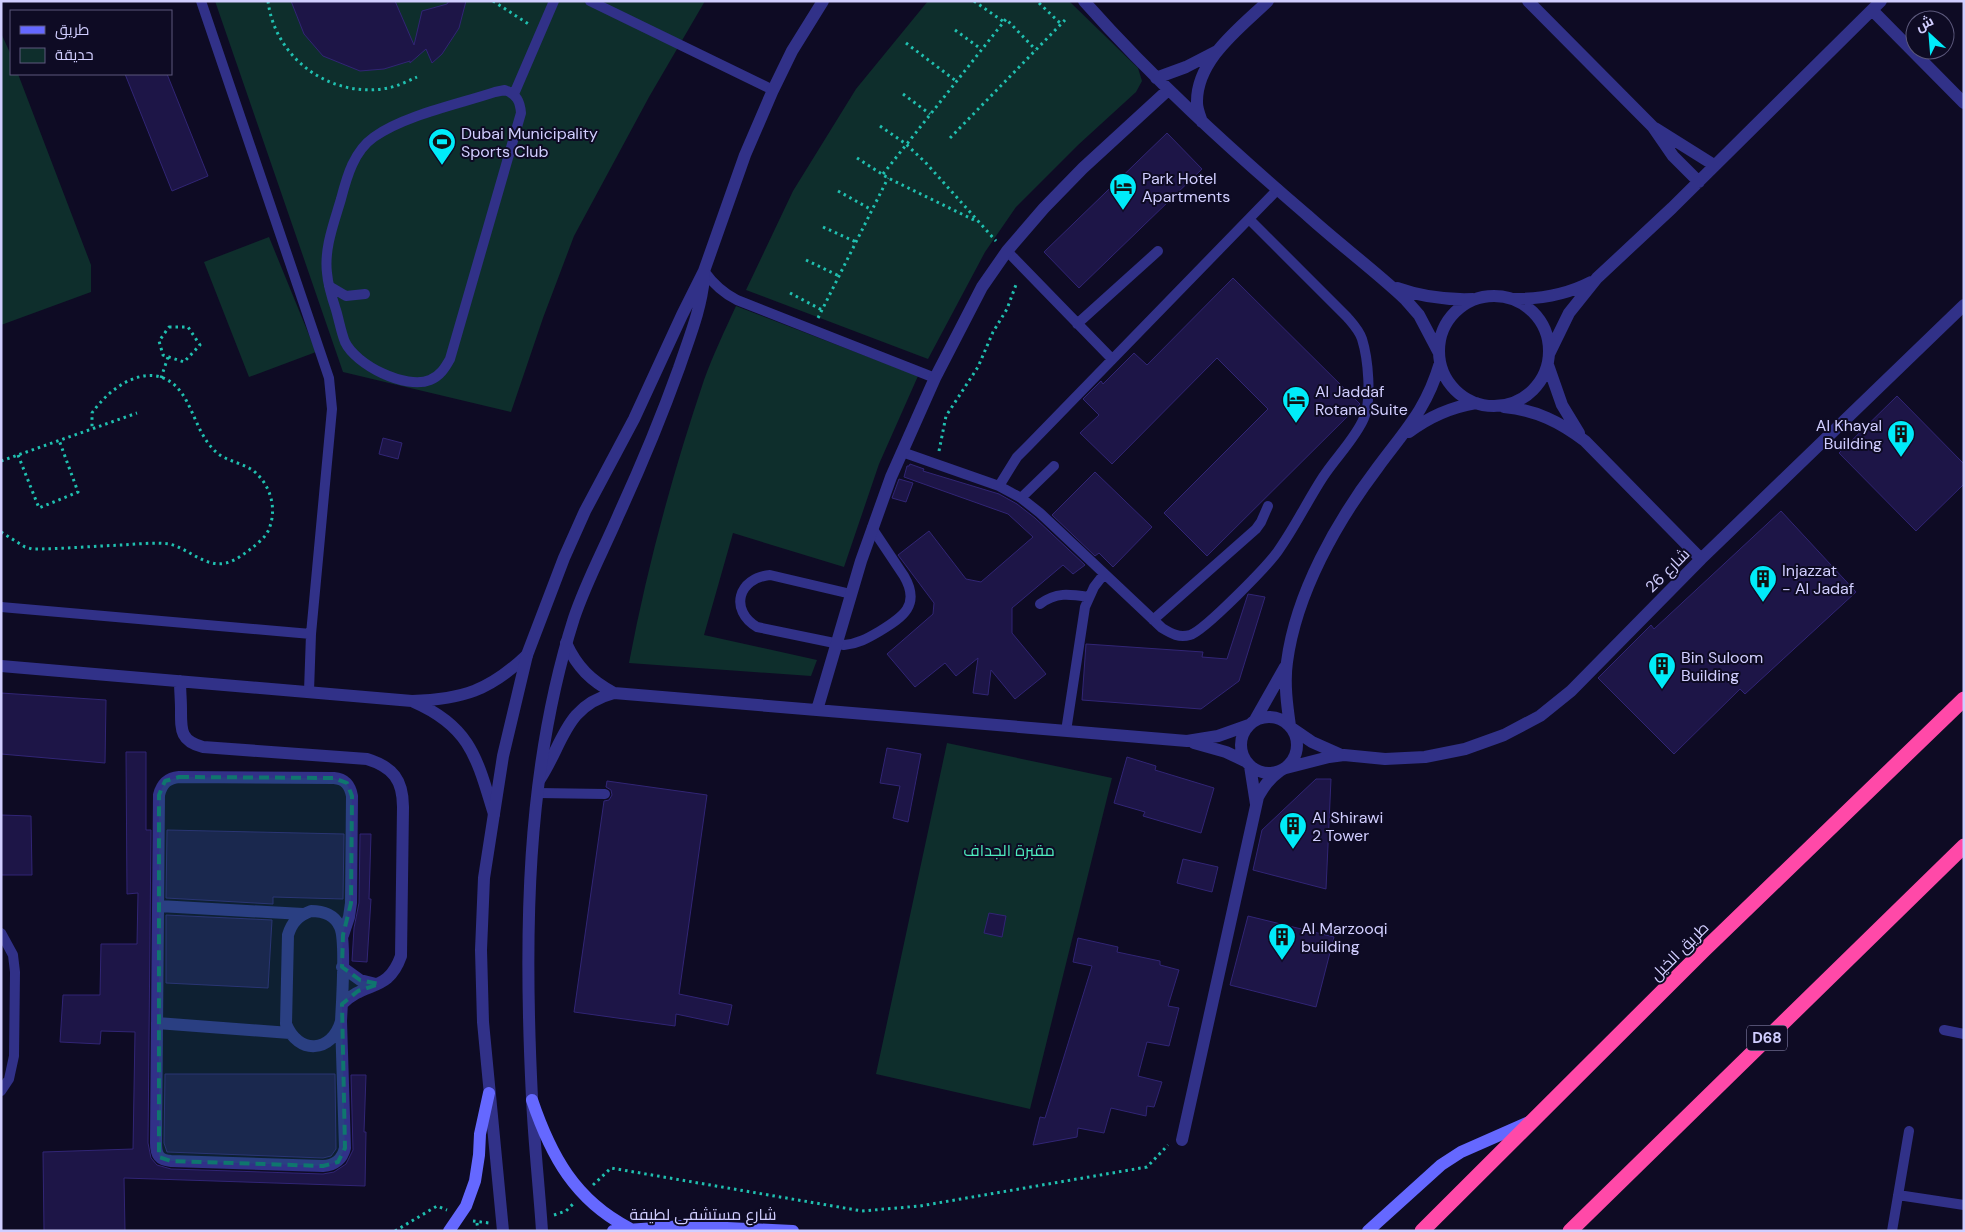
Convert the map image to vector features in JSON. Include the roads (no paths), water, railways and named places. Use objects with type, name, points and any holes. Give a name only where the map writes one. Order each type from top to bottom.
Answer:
[{"type":"highway","name":"طريق الخيل","points":[[1422,1231],[1710,944],[1964,699]]},
{"type":"highway","name":"D68","points":[[1570,1231],[1964,846]]},
{"type":"main road","points":[[448,1231],[466,1206],[475,1181],[480,1155],[480,1134],[489,1094]]},
{"type":"main road","points":[[532,1100],[538,1119],[565,1173],[582,1194],[611,1219],[629,1228]]},
{"type":"main road","points":[[1368,1231],[1452,1157],[1536,1119]]},
{"type":"main road","name":"شارع مستشفى لطيفة","points":[[613,1231],[629,1228],[702,1227],[793,1231]]},
{"type":"street","points":[[502,1227],[483,1022],[484,878],[503,756],[527,655],[564,558],[585,511],[634,419],[704,271],[745,155],[773,90],[797,43],[823,1]]},
{"type":"street","points":[[1202,122],[1197,104],[1199,85],[1217,52],[1268,1]]},
{"type":"street","points":[[1528,1],[1653,127],[1673,156],[1699,182]]},
{"type":"street","points":[[1087,3],[1156,78],[1202,122],[1390,285],[1419,316],[1440,358],[1447,379],[1457,392],[1476,403]]},
{"type":"street","points":[[1498,406],[1520,400],[1538,385],[1569,313],[1597,278],[1699,182],[1876,6],[1964,103]]},
{"type":"street","points":[[1156,78],[1186,67],[1217,52]]},
{"type":"street","points":[[817,710],[872,528],[902,452],[935,378],[982,287],[1006,251],[1044,208],[1083,168],[1168,90]]},
{"type":"street","points":[[1653,127],[1714,165]]},
{"type":"street","points":[[542,1225],[532,1100],[529,939],[538,793],[546,730],[566,643],[585,588],[645,456],[692,334],[702,293],[704,271]]},
{"type":"street","points":[[1390,285],[1410,293],[1432,298],[1454,300],[1500,296],[1534,299],[1556,296],[1578,289],[1597,278]]},
{"type":"street","points":[[1183,1134],[1257,809],[1258,797],[1270,778],[1283,770],[1296,753],[1297,745],[1291,728],[1286,694],[1287,662],[1294,628],[1321,560],[1356,497],[1412,424],[1424,404],[1434,384],[1440,358],[1442,337],[1448,321],[1456,312],[1477,298]]},
{"type":"street","points":[[1512,298],[1532,311],[1540,320],[1549,342],[1549,359],[1562,405],[1585,441]]},
{"type":"street","name":"شارع 26","points":[[1283,770],[1315,759],[1344,756],[1385,759],[1425,757],[1465,749],[1504,735],[1540,716],[1571,691],[1701,558],[1964,305]]},
{"type":"street","points":[[1398,441],[1435,416],[1459,406],[1476,403],[1522,409],[1545,416],[1566,426],[1585,441],[1701,558]]},
{"type":"street","points":[[566,643],[572,656],[585,673],[601,686],[614,693],[1187,741],[1226,752],[1264,773],[1283,770]]},
{"type":"street","points":[[1,666],[412,701],[438,700],[463,696],[487,686],[509,673],[527,655]]},
{"type":"street","points":[[1257,809],[1248,763],[1240,746],[1241,738],[1272,692],[1287,662]]},
{"type":"street","points":[[180,681],[180,726],[183,734],[194,745],[367,759],[379,763],[399,781],[403,794],[402,951],[398,966],[392,975],[379,984],[358,991],[342,1004]]},
{"type":"street","points":[[540,779],[572,719],[590,702],[614,693]]},
{"type":"street","points":[[412,701],[433,710],[452,724],[467,741],[477,761],[494,814]]},
{"type":"street","points":[[1187,741],[1218,736],[1270,717],[1284,721],[1291,728]]},
{"type":"street","name":"شارع 26","points":[[1291,728],[1322,748],[1344,756]]},
{"type":"street","points":[[179,777],[341,779],[347,783],[352,796],[351,903],[350,917],[343,935],[341,1021],[343,1156],[338,1162],[323,1166],[171,1161],[163,1160],[159,1157],[156,1151],[156,1143],[159,795],[165,781],[179,777]]},
{"type":"street","points":[[158,906],[303,914],[320,911],[335,919],[343,935]]},
{"type":"street","points":[[303,914],[290,926],[288,935],[286,1024],[296,1040],[305,1045],[315,1046],[324,1044],[332,1038],[338,1031],[341,1021]]},
{"type":"street","points":[[342,967],[360,980],[379,984]]},
{"type":"street","points":[[157,1023],[290,1033]]},
{"type":"lane","points":[[201,1],[326,362],[329,378],[332,409],[311,634],[309,691]]},
{"type":"lane","points":[[514,94],[554,1]]},
{"type":"lane","points":[[590,1],[773,90]]},
{"type":"lane","points":[[505,90],[514,94],[520,103],[521,113],[446,368],[439,376],[430,380],[409,382],[361,362],[354,356],[345,341],[329,286],[326,266],[328,245],[345,183],[360,150],[373,137],[418,116],[495,92],[505,90]]},
{"type":"lane","points":[[998,486],[1018,457],[1278,189]]},
{"type":"lane","points":[[902,452],[998,486],[1021,498],[1040,513],[1167,631],[1180,636],[1199,631],[1279,550],[1324,475],[1364,418],[1368,404],[1365,354],[1362,338],[1357,328],[1249,219]]},
{"type":"lane","points":[[1006,251],[1112,359]]},
{"type":"lane","points":[[1078,324],[1158,252]]},
{"type":"lane","points":[[704,271],[713,284],[737,300],[935,378]]},
{"type":"lane","points":[[329,286],[346,296],[365,294]]},
{"type":"lane","points":[[1021,498],[1054,466]]},
{"type":"lane","points":[[1153,620],[1256,528],[1261,522],[1268,506]]},
{"type":"lane","points":[[851,594],[770,575],[760,576],[752,580],[745,587],[741,595],[740,605],[743,614],[749,622],[757,627],[836,644],[853,645],[869,637],[901,618],[910,602],[909,584],[872,528]]},
{"type":"lane","points":[[1066,731],[1082,617],[1089,596],[1104,574]]},
{"type":"lane","points":[[1040,604],[1057,594],[1089,596]]},
{"type":"lane","points":[[1,608],[311,634]]},
{"type":"lane","points":[[538,793],[605,794]]},
{"type":"lane","points":[[1,933],[13,955],[15,981],[14,1056],[9,1079],[1,1091]]},
{"type":"lane","points":[[1944,1030],[1964,1034]]},
{"type":"lane","points":[[1892,1231],[1909,1130]]},
{"type":"lane","points":[[1898,1195],[1964,1205]]},
{"type":"place","name":"Dubai Municipality Sports Club","points":[[442,166]]},
{"type":"place","name":"Park Hotel Apartments","points":[[1123,211]]},
{"type":"place","name":"Al Jaddaf Rotana Suite","points":[[1296,424]]},
{"type":"place","name":"Al Khayal Building","points":[[1901,458]]},
{"type":"place","name":"Injazzat - Al Jadaf","points":[[1763,603]]},
{"type":"place","name":"Bin Suloom Building","points":[[1662,690]]},
{"type":"place","name":"Al Shirawi 2 Tower","points":[[1293,850]]},
{"type":"place","name":"Al Marzooqi building","points":[[1282,961]]},
{"type":"park label","name":"مقبرة الجداف","points":[[1009,850]]}]
